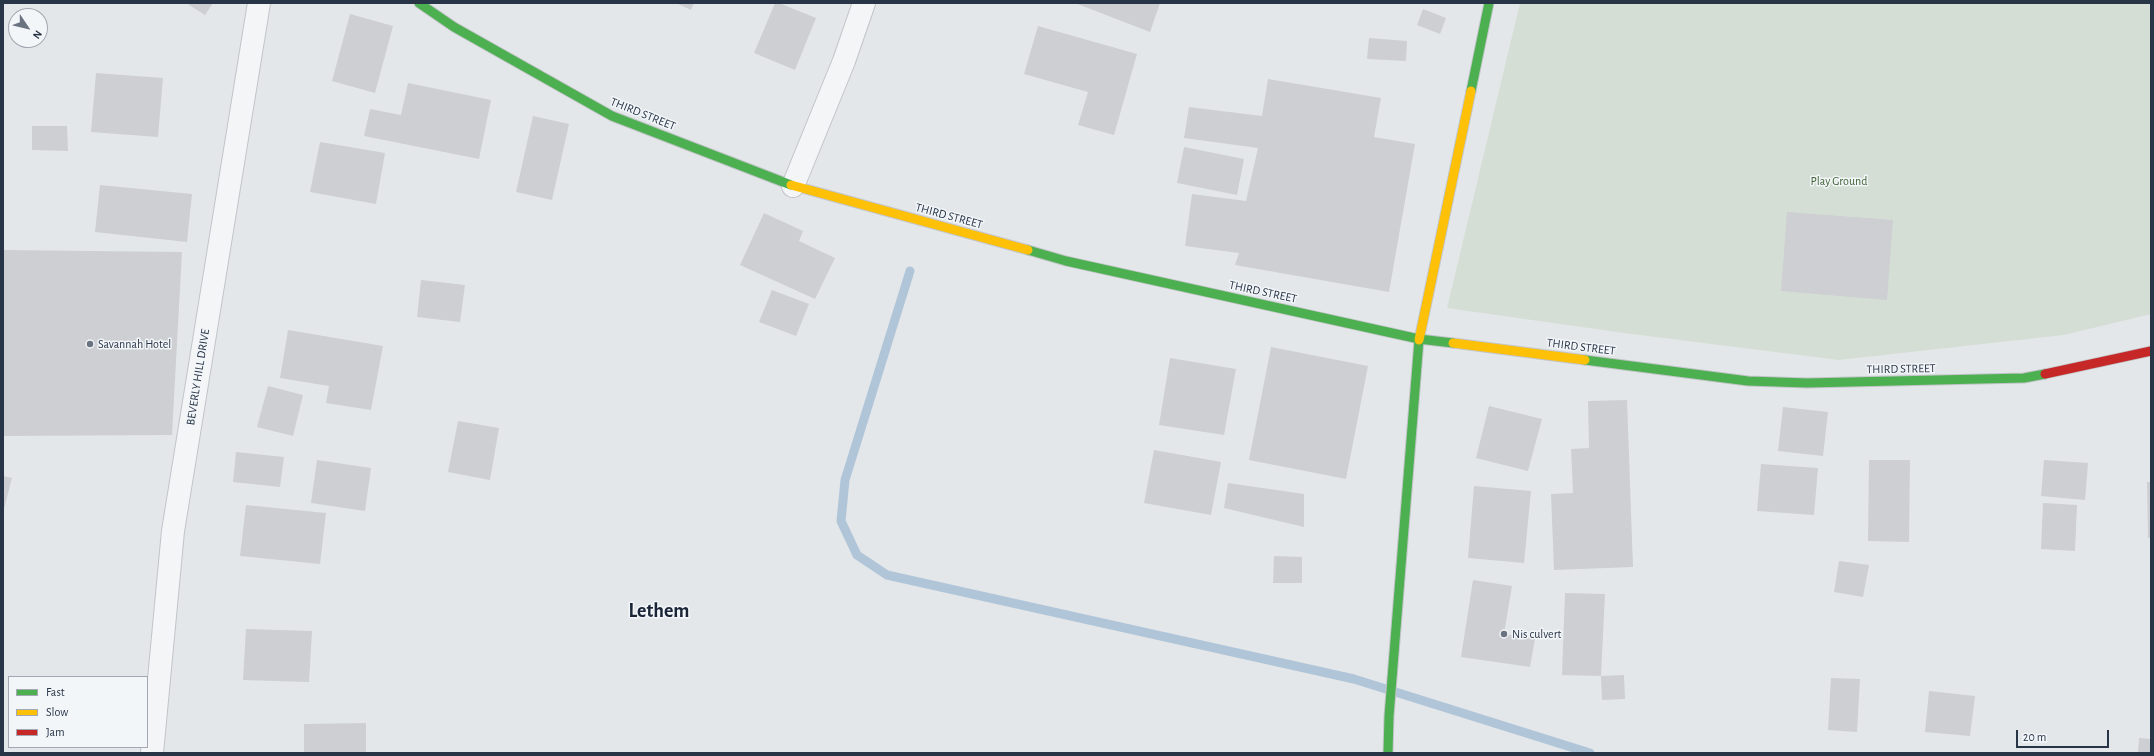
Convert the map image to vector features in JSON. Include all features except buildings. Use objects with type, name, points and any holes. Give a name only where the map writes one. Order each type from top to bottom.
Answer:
[{"type":"street","name":"BEVERLY HILL DRIVE","points":[[152,753],[173,531],[259,3]]},
{"type":"street","name":"THIRD STREET","points":[[419,3],[454,27],[612,116],[793,186],[1066,261],[1419,339],[1748,381],[1807,383],[2024,378],[2151,351]]},
{"type":"street","points":[[793,186],[844,61],[864,3]]},
{"type":"street","points":[[1388,753],[1390,706],[1419,339],[1489,3]]},
{"type":"green space","name":"Play Ground","points":[[1520,3],[2151,3],[2151,314],[2064,335],[1839,360],[1624,333],[1447,308]]},
{"type":"waterway","points":[[910,271],[845,480],[841,521],[857,555],[887,575],[1354,679],[1590,753]]},
{"type":"traffic: fast","points":[[419,3],[454,27],[612,116],[791,185]]},
{"type":"traffic: fast","points":[[1471,91],[1489,3]]},
{"type":"traffic: fast","points":[[1028,250],[1066,261],[1419,339],[1453,343]]},
{"type":"traffic: fast","points":[[1388,753],[1389,716],[1419,340]]},
{"type":"traffic: fast","points":[[1585,360],[1748,381],[1807,383],[2024,378],[2045,374]]},
{"type":"traffic: slow","points":[[1419,340],[1471,91]]},
{"type":"traffic: slow","points":[[791,185],[1028,250]]},
{"type":"traffic: slow","points":[[1453,343],[1585,360]]},
{"type":"traffic: jam","points":[[2045,374],[2151,351]]},
{"type":"place","name":"Savannah Hotel","points":[[90,344]]},
{"type":"place","name":"Nis culvert","points":[[1504,634]]},
{"type":"district","name":"Lethem","points":[[659,611]]}]
